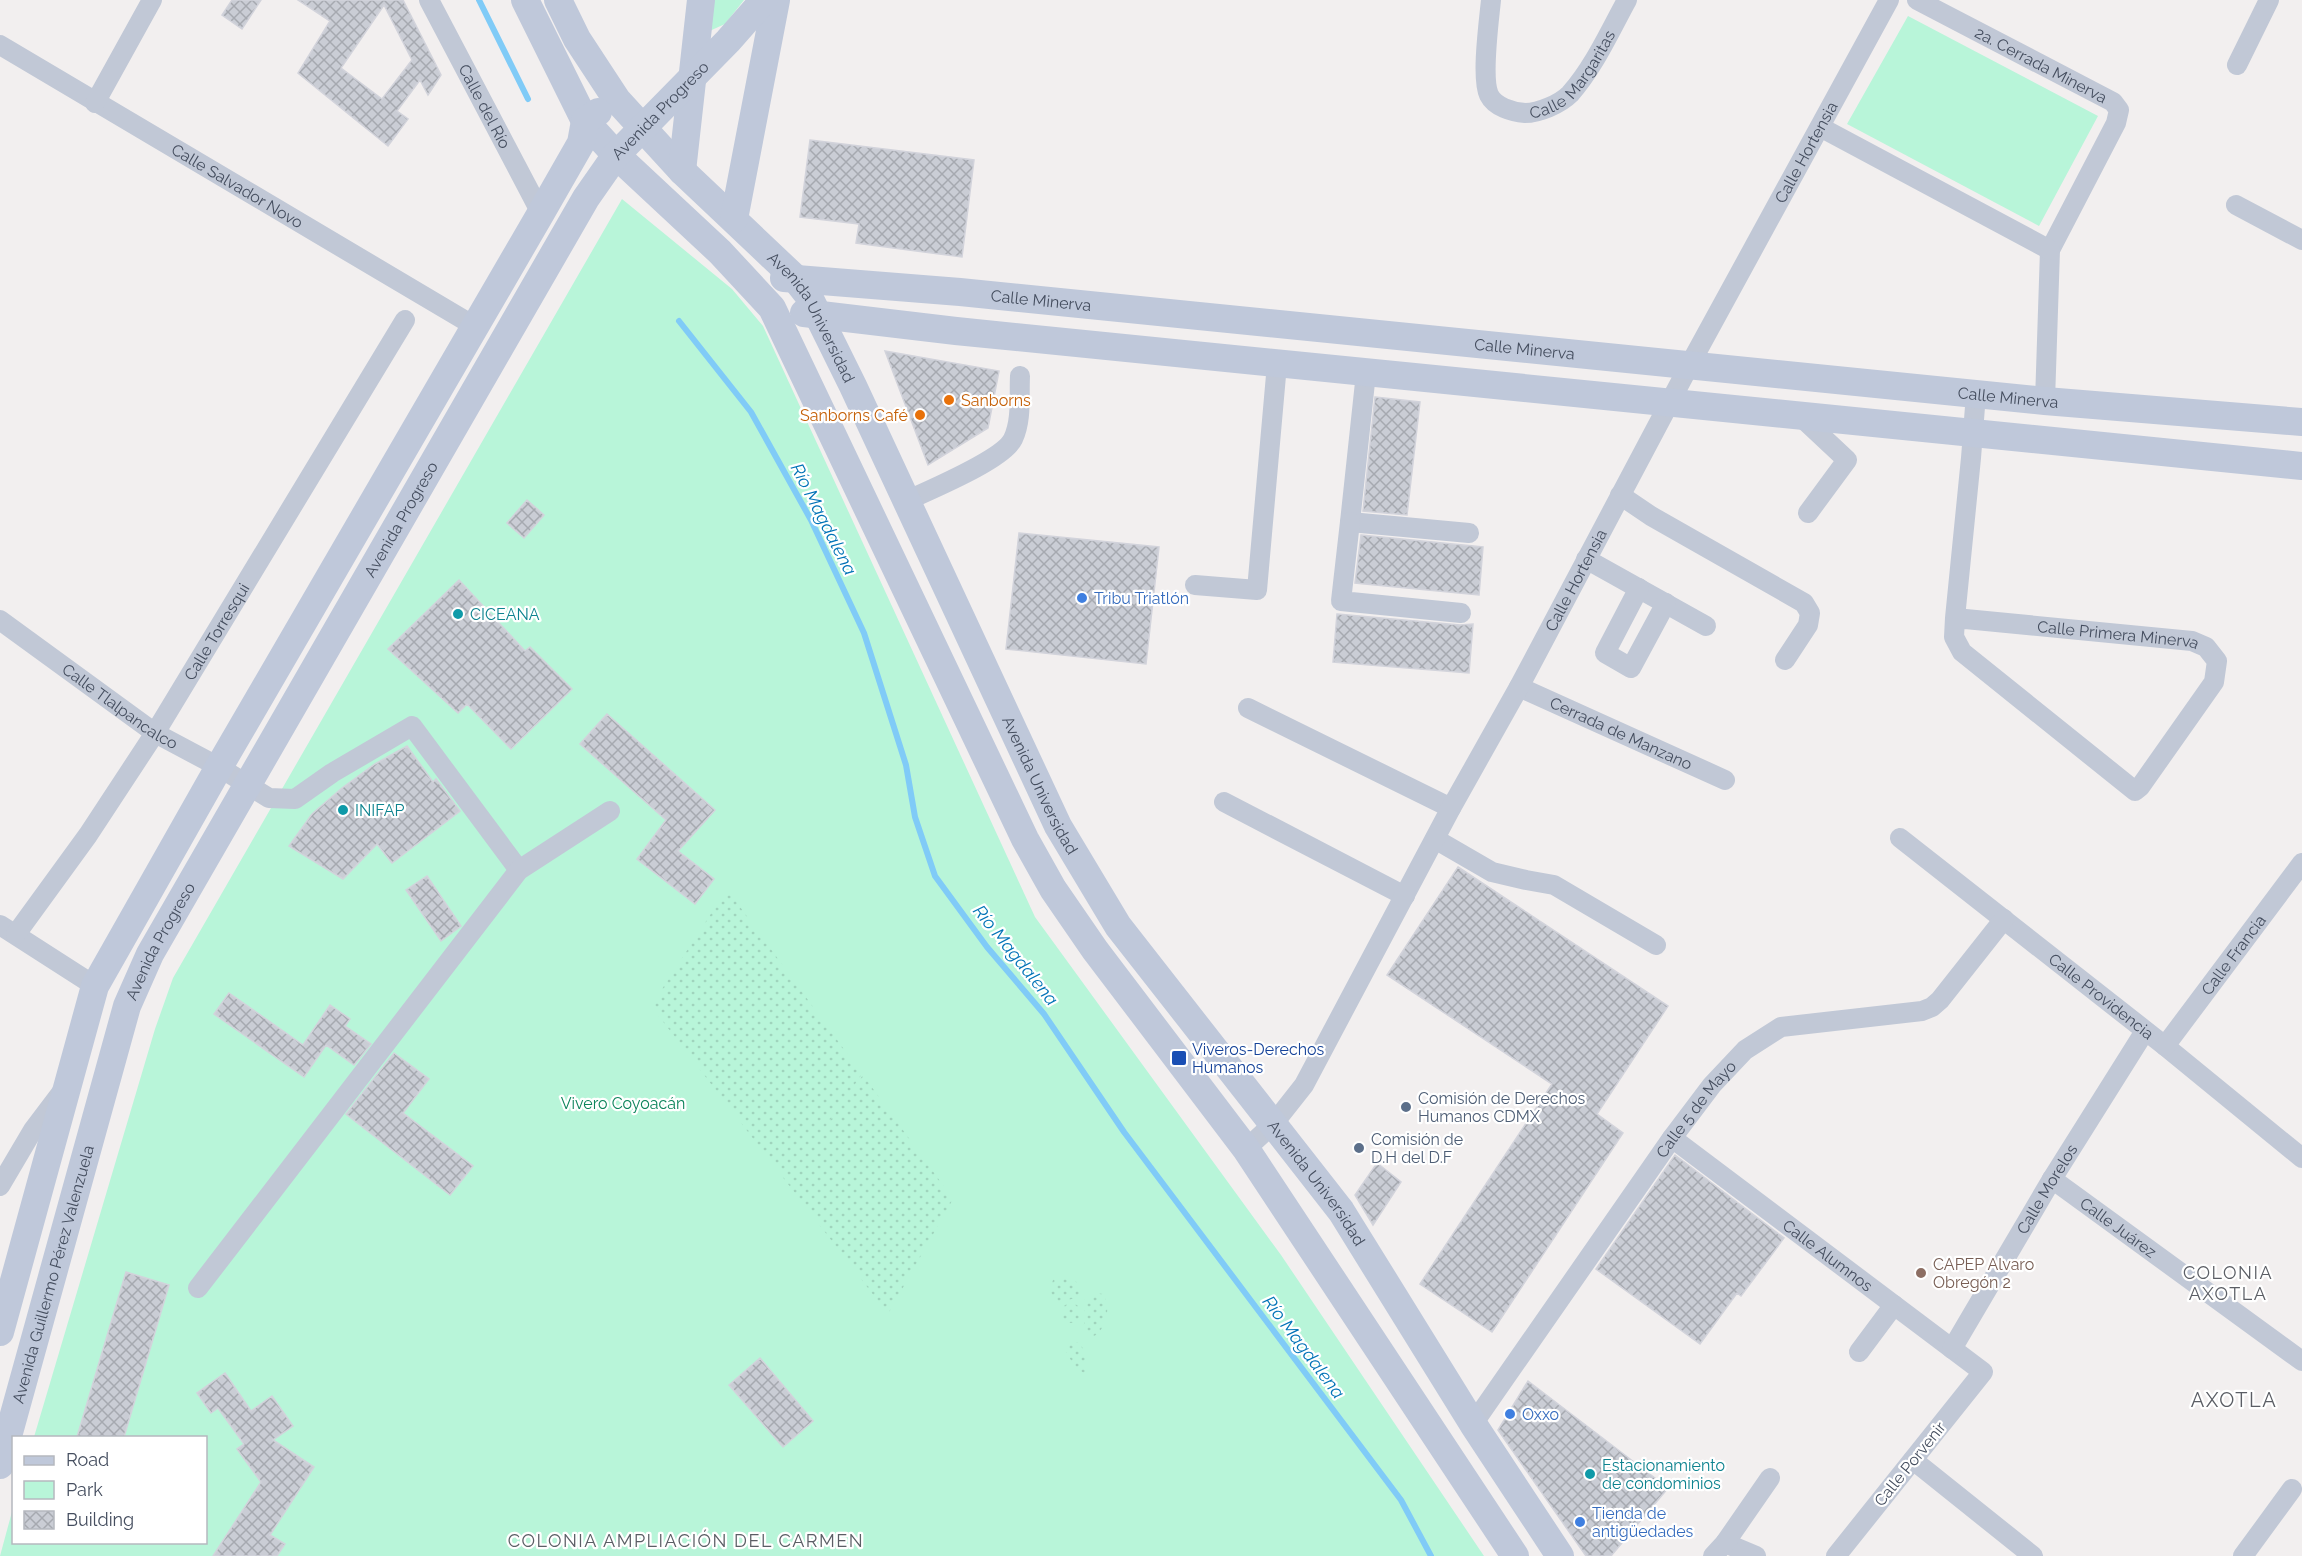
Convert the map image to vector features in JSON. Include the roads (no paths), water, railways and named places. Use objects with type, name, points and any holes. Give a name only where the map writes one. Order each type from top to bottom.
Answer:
[{"type":"street","points":[[95,103],[152,0]]},
{"type":"street","name":"Calle del Río","points":[[429,0],[541,213]]},
{"type":"street","name":"Avenida Universidad","points":[[525,0],[585,121],[615,155],[720,252],[772,308],[1025,839],[1053,889],[1095,950],[1246,1149],[1515,1556]]},
{"type":"street","name":"Avenida Universidad","points":[[558,0],[577,39],[618,100],[682,171],[794,277],[808,295],[1058,826],[1082,868],[1118,926],[1341,1211],[1473,1424],[1560,1556]]},
{"type":"street","points":[[682,171],[701,0]]},
{"type":"street","name":"Avenida Progreso","points":[[106,1082],[127,1006],[150,954],[586,198],[615,155],[728,41],[764,0]]},
{"type":"street","points":[[734,219],[776,0]]},
{"type":"street","name":"Calle Margaritas","points":[[1491,0],[1486,83],[1490,97],[1500,106],[1515,112],[1528,113],[1545,109],[1568,96],[1590,66],[1627,0]]},
{"type":"street","name":"Calle Hortensia","points":[[1246,1149],[1274,1123],[1304,1085],[1451,808],[1519,687],[1669,402],[1889,0]]},
{"type":"street","name":"2a. Cerrada Minerva","points":[[1917,0],[2113,102],[2119,110],[2116,123],[2050,250],[2045,401]]},
{"type":"street","points":[[2237,65],[2269,0]]},
{"type":"street","name":"Calle Salvador Novo","points":[[0,45],[476,327]]},
{"type":"street","points":[[585,121],[618,100]]},
{"type":"street","name":"Avenida Progreso","points":[[0,1186],[33,1130],[70,1082],[95,986],[219,767],[581,143],[585,121]]},
{"type":"street","points":[[1820,127],[2050,250]]},
{"type":"street","points":[[2236,205],[2302,240]]},
{"type":"street","name":"Calle Minerva","points":[[746,280],[794,277],[960,292],[2045,401],[2302,422]]},
{"type":"street","points":[[956,331],[948,324],[944,310],[947,303],[960,292]]},
{"type":"street","points":[[772,308],[956,331],[2302,466]]},
{"type":"street","name":"Calle Torresqui","points":[[8,930],[88,834],[155,733],[405,320]]},
{"type":"street","points":[[1195,585],[1257,590],[1276,364]]},
{"type":"street","points":[[1366,373],[1341,601],[1461,613]]},
{"type":"street","points":[[906,501],[996,457],[1012,442],[1018,423],[1020,376]]},
{"type":"street","name":"Calle Primera Minerva","points":[[1955,618],[2192,641],[2206,646],[2217,661],[2214,682],[2140,788],[2135,791],[1962,652],[1954,637],[1955,618],[1976,394]]},
{"type":"street","points":[[1800,416],[1847,460],[1808,513]]},
{"type":"street","points":[[1620,495],[1651,516],[1804,603],[1810,614],[1808,625],[1785,660]]},
{"type":"street","points":[[1350,522],[1468,533]]},
{"type":"street","points":[[1586,559],[1706,626]]},
{"type":"street","points":[[327,581],[354,597]]},
{"type":"street","points":[[1639,588],[1605,653],[1631,668],[1666,603]]},
{"type":"street","name":"Calle Tlalpancalco","points":[[0,620],[155,733],[219,767],[269,798],[295,799],[332,773],[412,726],[519,870]]},
{"type":"street","name":"Cerrada de Manzano","points":[[1519,687],[1725,780]]},
{"type":"street","points":[[1248,708],[1451,808]]},
{"type":"street","points":[[1224,802],[1405,896]]},
{"type":"street","points":[[198,1288],[519,870],[610,811]]},
{"type":"street","name":"Calle Providencia","points":[[1900,838],[2145,1030],[2302,1158]]},
{"type":"street","points":[[1435,839],[1492,872],[1554,885],[1656,945]]},
{"type":"street","name":"Calle Francia","points":[[2165,1046],[2302,863]]},
{"type":"street","name":"Calle 5 de Mayo","points":[[1473,1424],[1672,1138],[1712,1085],[1745,1050],[1781,1027],[1922,1011],[1932,1007],[2004,919]]},
{"type":"street","points":[[8,930],[95,986]]},
{"type":"street","name":"Calle Morelos","points":[[1952,1348],[2052,1179],[2145,1030]]},
{"type":"street","points":[[0,1332],[70,1082],[106,1082]]},
{"type":"street","name":"Avenida Guillermo Pérez Valenzuela","points":[[0,1465],[106,1082]]},
{"type":"street","name":"Calle Alumnos","points":[[1672,1138],[1983,1372]]},
{"type":"street","name":"Calle Juárez","points":[[2052,1179],[2302,1361]]},
{"type":"street","points":[[1859,1352],[1894,1305]]},
{"type":"street","name":"Calle Porvenir","points":[[1836,1556],[1983,1372]]},
{"type":"street","points":[[1913,1460],[2033,1556]]},
{"type":"street","points":[[1756,1556],[1719,1549],[1770,1478]]},
{"type":"street","points":[[2243,1556],[2292,1489]]},
{"type":"waterway","name":"Río Magdalena","points":[[479,0],[528,99]]},
{"type":"waterway","name":"Río Magdalena","points":[[679,321],[751,412],[811,520],[864,633],[906,765],[915,817],[935,876],[987,947],[1044,1014],[1124,1132],[1401,1500],[1431,1556]]},
{"type":"place","name":"Sanborns","points":[[949,400]]},
{"type":"place","name":"Sanborns Café","points":[[920,415]]},
{"type":"place","name":"Tribu Triatlón","points":[[1082,598]]},
{"type":"place","name":"CICEANA","points":[[458,614]]},
{"type":"place","name":"INIFAP","points":[[343,810]]},
{"type":"place","name":"Viveros-Derechos Humanos","points":[[1179,1058]]},
{"type":"place","name":"Comisión de Derechos Humanos CDMX","points":[[1406,1107]]},
{"type":"place","name":"Comisión de D.H del D.F","points":[[1359,1148]]},
{"type":"place","name":"CAPEP Alvaro Obregón 2","points":[[1921,1273]]},
{"type":"place","name":"Oxxo","points":[[1510,1414]]},
{"type":"place","name":"Estacionamiento de condominios","points":[[1590,1474]]},
{"type":"place","name":"Tienda de antigüedades","points":[[1580,1522]]},
{"type":"district","name":"COLONIA AXOTLA","points":[[2228,1282]]},
{"type":"district","name":"AXOTLA","points":[[2234,1400]]},
{"type":"district","name":"COLONIA AMPLIACIÓN DEL CARMEN","points":[[686,1540]]},
{"type":"park label","name":"Vivero Coyoacán","points":[[623,1103]]}]
